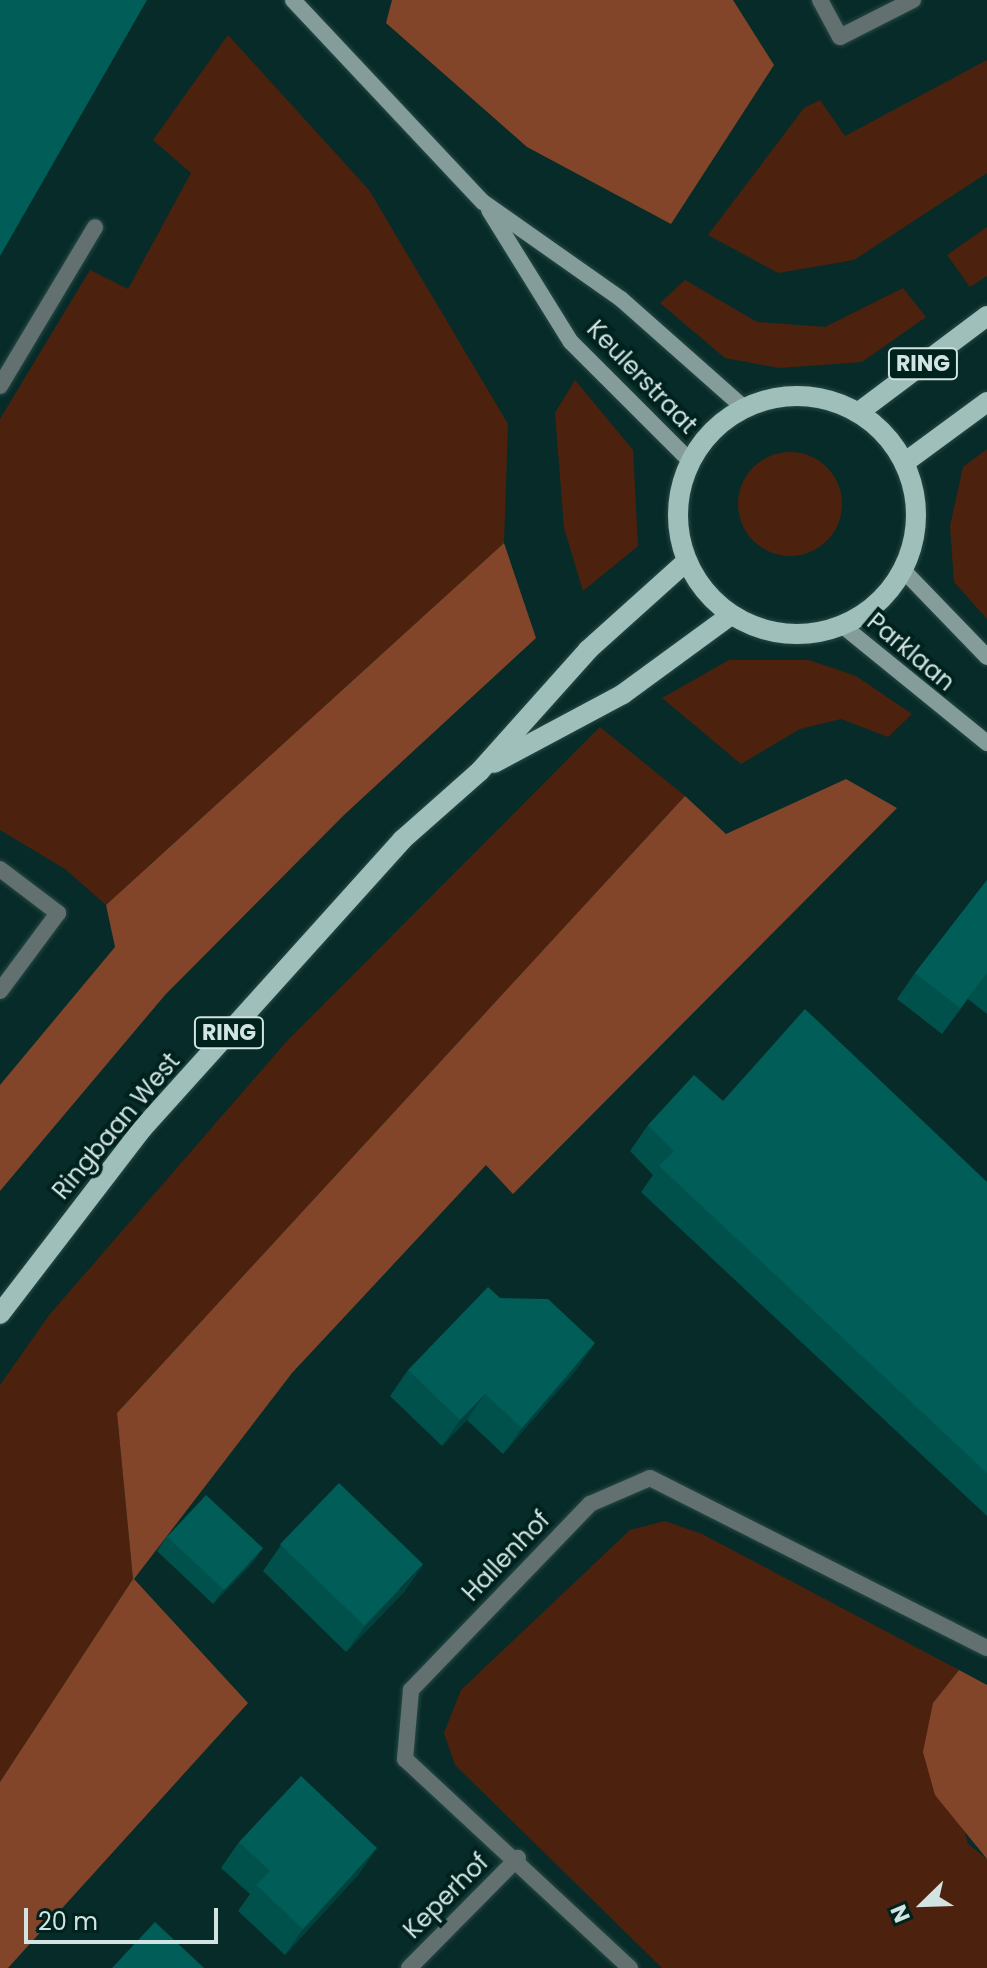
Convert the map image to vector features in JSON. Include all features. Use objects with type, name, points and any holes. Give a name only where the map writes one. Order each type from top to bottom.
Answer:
[{"type":"main road","name":"RING","points":[[859,412],[987,316]]},
{"type":"main road","points":[[802,396],[859,412],[904,463],[917,516],[903,570],[888,594],[843,626],[787,634],[731,615],[705,592],[687,561],[678,511],[691,462],[713,431],[744,408],[802,396]]},
{"type":"main road","name":"RING","points":[[904,463],[987,402]]},
{"type":"main road","name":"Ringbaan West","points":[[0,1314],[142,1129],[402,840],[480,771],[588,650],[687,561]]},
{"type":"main road","name":"Ringbaan West","points":[[480,771],[623,694],[731,615]]},
{"type":"street","name":"Keulerstraat","points":[[293,0],[483,202],[571,342],[691,462]]},
{"type":"street","points":[[820,0],[840,37],[913,0]]},
{"type":"street","name":"Keulerstraat","points":[[483,202],[621,299],[744,408]]},
{"type":"street","points":[[0,386],[95,227]]},
{"type":"street","name":"Parklaan","points":[[903,570],[987,657]]},
{"type":"street","name":"Parklaan","points":[[843,626],[987,743]]},
{"type":"street","points":[[0,869],[38,892],[58,913],[0,991]]},
{"type":"street","name":"Hallenhof","points":[[630,1968],[518,1858],[405,1759],[411,1690],[590,1504],[650,1478],[987,1648]]},
{"type":"street","name":"Keperhof","points":[[409,1968],[518,1858]]},
{"type":"shaded area","points":[[392,0],[733,0],[774,65],[671,224],[527,147],[386,23]]},
{"type":"shaded area","points":[[228,35],[369,190],[508,424],[504,543],[106,905],[65,869],[0,830],[0,419],[90,270],[128,289],[191,173],[153,140]]},
{"type":"shaded area","points":[[987,60],[987,173],[854,260],[778,273],[708,235],[804,108],[820,100],[845,136]]},
{"type":"shaded area","points":[[987,227],[987,276],[970,287],[947,255]]},
{"type":"shaded area","points":[[685,280],[757,322],[825,327],[903,288],[926,317],[862,362],[779,368],[725,358],[660,303]]},
{"type":"shaded area","points":[[575,380],[633,450],[638,546],[583,591],[564,528],[555,413]]},
{"type":"shaded area","points":[[987,449],[987,619],[954,582],[950,526],[963,467]]},
{"type":"shaded area","points":[[790,452],[810,456],[827,467],[838,484],[842,504],[838,524],[827,541],[810,552],[790,556],[770,552],[753,541],[742,524],[738,504],[742,484],[753,467],[770,456]]},
{"type":"shaded area","points":[[504,543],[536,638],[344,815],[165,995],[0,1191],[0,1085],[115,947],[106,905]]},
{"type":"shaded area","points":[[729,660],[809,660],[856,676],[912,714],[888,737],[841,719],[800,729],[741,764],[662,698]]},
{"type":"shaded area","points":[[600,727],[685,796],[117,1413],[133,1579],[0,1782],[0,1385],[50,1314],[287,1041]]},
{"type":"shaded area","points":[[846,779],[897,808],[513,1194],[486,1165],[292,1373],[134,1579],[248,1703],[8,1968],[0,1968],[0,1782],[133,1579],[117,1413],[685,796],[726,834]]},
{"type":"shaded area","points":[[665,1521],[702,1534],[959,1670],[933,1703],[968,1844],[987,1859],[987,1968],[662,1968],[455,1765],[444,1733],[461,1690],[630,1530]]},
{"type":"shaded area","points":[[959,1670],[987,1685],[987,1859],[935,1795],[923,1752],[933,1703]]},
{"type":"building","points":[[0,0],[147,0],[0,256]]},
{"type":"building","points":[[987,880],[987,973],[960,1008],[915,973]]},
{"type":"building","points":[[805,1009],[987,1182],[987,1473],[659,1166],[674,1151],[648,1125],[694,1075],[723,1101]]},
{"type":"building","points":[[488,1287],[500,1298],[548,1299],[595,1343],[522,1428],[485,1394],[460,1420],[408,1370]]},
{"type":"building","points":[[339,1483],[423,1564],[364,1625],[280,1544]]},
{"type":"building","points":[[206,1495],[263,1548],[224,1590],[167,1537]]},
{"type":"building","points":[[301,1776],[377,1848],[303,1929],[256,1885],[270,1871],[239,1842]]},
{"type":"building","points":[[155,1922],[204,1968],[112,1968]]}]
